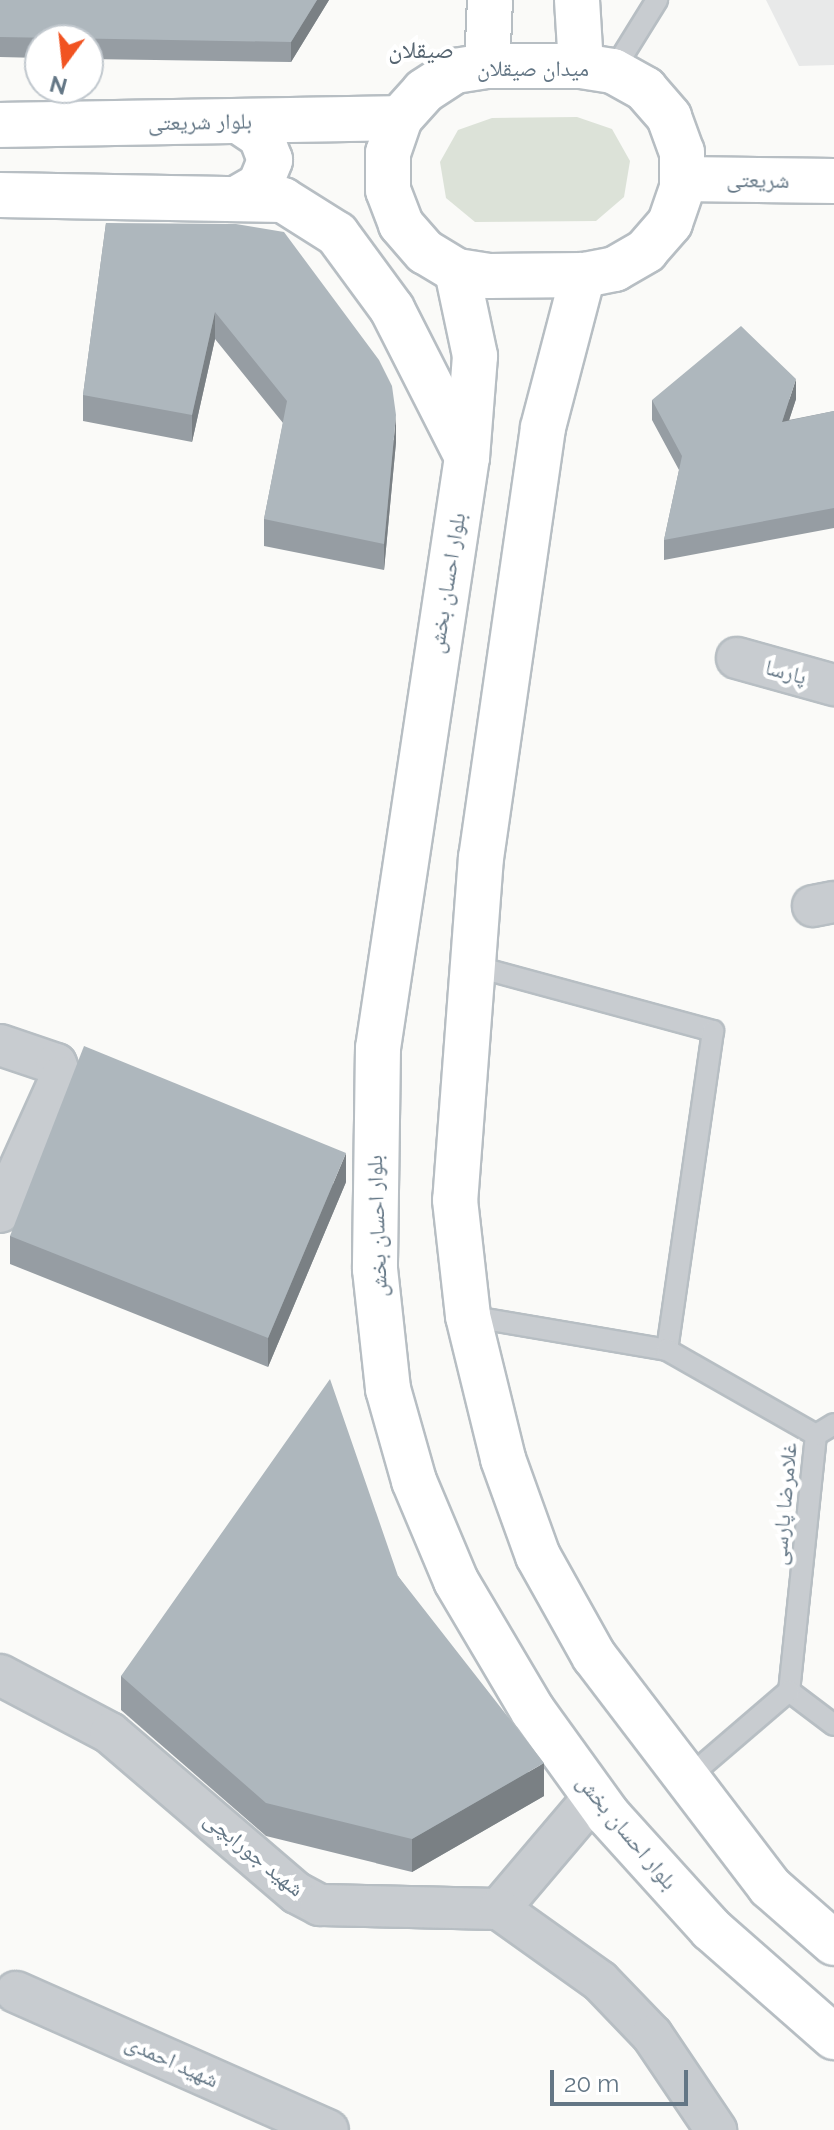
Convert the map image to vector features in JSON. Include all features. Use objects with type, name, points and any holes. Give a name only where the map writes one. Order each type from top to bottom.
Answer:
[{"type":"main road","points":[[487,66],[490,0]]},
{"type":"main road","points":[[577,0],[597,68]]},
{"type":"main road","name":"میدان صیقلان","points":[[487,66],[597,68],[645,89],[669,117],[682,152],[682,179],[670,223],[646,251],[615,269],[583,275],[489,276],[457,271],[425,252],[401,224],[388,190],[388,153],[400,118],[424,91],[455,71],[487,66]]},
{"type":"main road","name":"بلوار شریعتی","points":[[0,125],[400,118]]},
{"type":"main road","points":[[236,199],[260,185],[270,160],[261,136],[239,121]]},
{"type":"main road","name":"شریعتی","points":[[682,179],[834,181]]},
{"type":"main road","points":[[0,195],[283,200],[337,234],[392,309],[467,457]]},
{"type":"main road","name":"بلوار احسان بخش","points":[[457,271],[475,356],[467,457],[378,1048],[375,1269],[388,1389],[414,1481],[444,1553],[533,1711],[594,1797],[711,1929],[834,2037]]},
{"type":"main road","points":[[583,275],[543,428],[505,665],[470,965],[455,1200],[468,1316],[503,1459],[538,1556],[594,1656],[684,1781],[770,1887],[834,1943]]},
{"type":"street","name":"پارسا","points":[[737,658],[834,685]]},
{"type":"street","points":[[0,1045],[56,1064],[61,1077],[0,1212]]},
{"type":"street","name":"شهید جورابچی","points":[[0,1675],[110,1733],[297,1893],[320,1905],[499,1909]]},
{"type":"street","points":[[594,1797],[499,1909],[610,1992],[652,2035],[716,2130]]},
{"type":"street","name":"شهید احمدی","points":[[16,1992],[328,2130]]},
{"type":"lane","points":[[597,68],[657,0]]},
{"type":"lane","points":[[468,1316],[667,1350],[713,1031],[470,965]]},
{"type":"lane","name":"غلامرضا پارسی","points":[[667,1350],[816,1435],[789,1691]]},
{"type":"lane","points":[[816,1435],[834,1424]]},
{"type":"lane","points":[[684,1781],[789,1691],[834,1725]]},
{"type":"shaded area","points":[[766,0],[834,0],[834,65],[799,66]]},
{"type":"shaded area","points":[[577,117],[612,129],[630,161],[624,197],[596,221],[475,222],[446,198],[440,162],[458,130],[492,118]]},
{"type":"building","points":[[0,0],[317,0],[291,42],[104,39],[104,24],[24,24],[24,37],[0,37]]},
{"type":"building","points":[[106,223],[236,224],[284,232],[379,360],[392,386],[396,415],[384,544],[264,519],[287,401],[215,312],[192,415],[83,395]]},
{"type":"building","points":[[741,326],[796,379],[782,422],[834,411],[834,508],[664,540],[682,456],[652,400]]},
{"type":"building","points":[[84,1046],[346,1153],[268,1338],[10,1236]]},
{"type":"building","points":[[330,1379],[398,1576],[544,1763],[412,1839],[266,1803],[121,1676]]},
{"type":"district","name":"صیقلان","points":[[421,50]]}]
